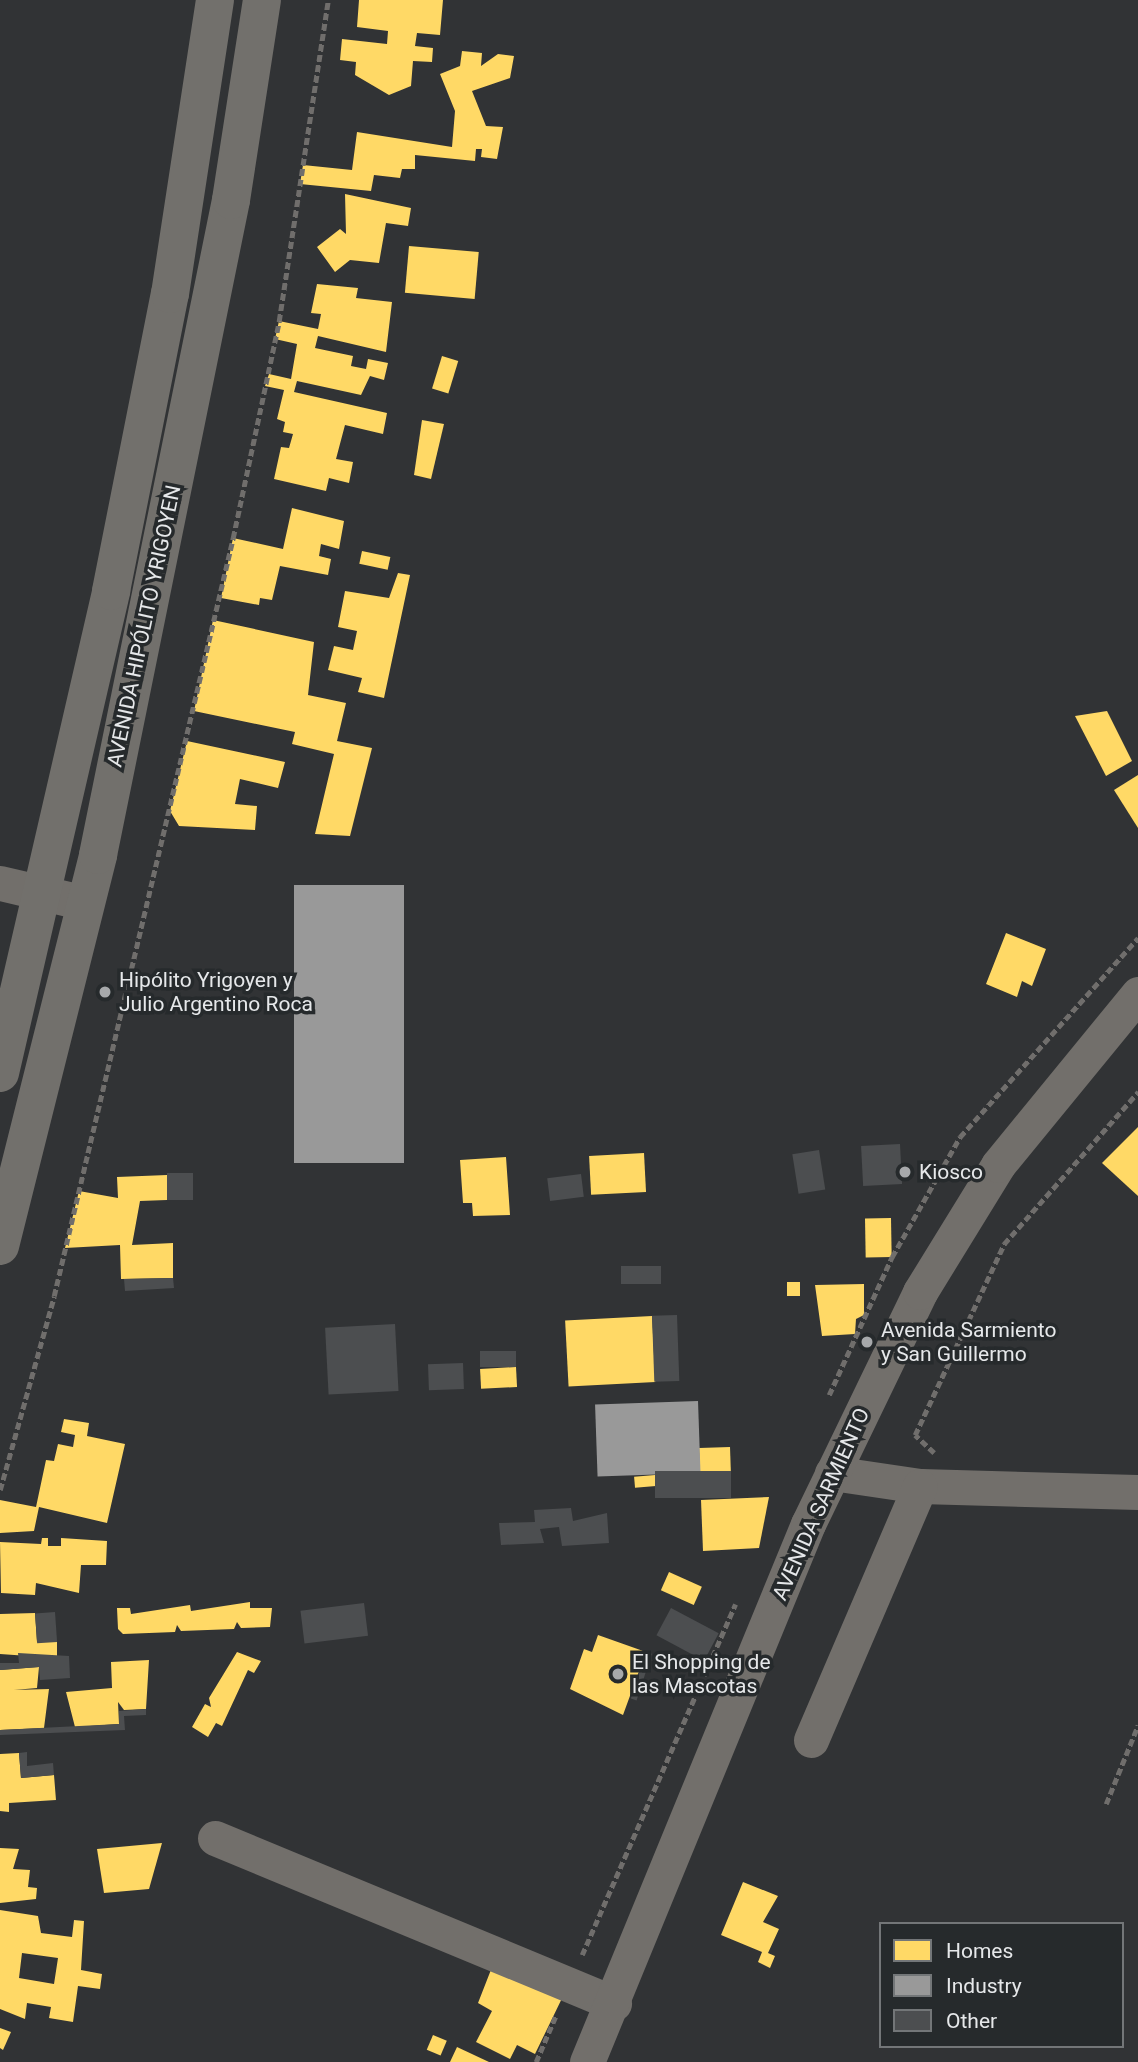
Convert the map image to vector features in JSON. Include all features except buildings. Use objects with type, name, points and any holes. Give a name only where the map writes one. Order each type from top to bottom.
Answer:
[{"type":"main road","name":"AVENIDA HIPÓLITO YRIGOYEN","points":[[0,1073],[44,889],[170,294],[215,0]]},
{"type":"main road","name":"AVENIDA HIPÓLITO YRIGOYEN","points":[[0,1246],[85,903],[231,200],[262,0]]},
{"type":"street","points":[[0,883],[44,889],[85,903]]},
{"type":"street","name":"AVENIDA SARMIENTO","points":[[587,2062],[614,2003],[832,1474],[920,1292],[998,1165],[1138,994]]},
{"type":"street","points":[[832,1474],[930,1476],[1138,1492]]},
{"type":"street","points":[[811,1740],[930,1476]]},
{"type":"street","points":[[215,1838],[614,2003]]},
{"type":"path","points":[[0,1490],[57,1284],[233,538],[279,321],[328,0]]},
{"type":"path","points":[[930,1476],[926,1439],[915,1435],[1004,1244],[1138,1092]]},
{"type":"path","points":[[1106,1804],[1138,1725]]},
{"type":"place","name":"Hipólito Yrigoyen y Julio Argentino Roca","points":[[105,992]]},
{"type":"place","name":"Kiosco","points":[[905,1172]]},
{"type":"place","name":"Avenida Sarmiento y San Guillermo","points":[[867,1342]]},
{"type":"place","name":"El Shopping de las Mascotas","points":[[618,1674]]}]
